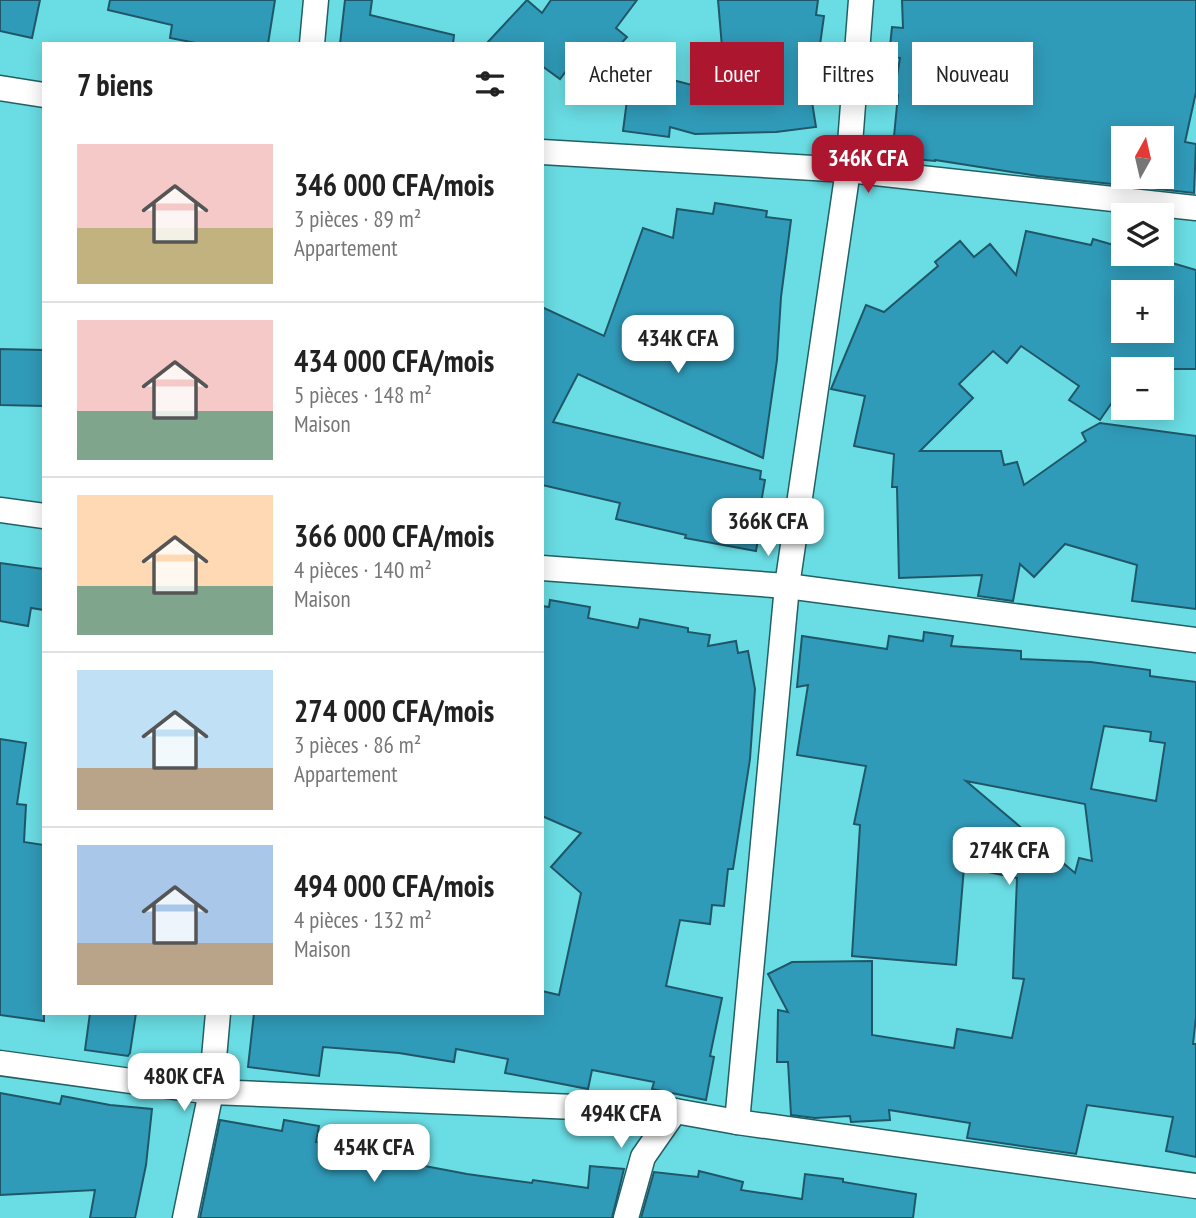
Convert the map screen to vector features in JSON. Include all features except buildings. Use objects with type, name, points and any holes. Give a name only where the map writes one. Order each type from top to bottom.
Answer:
[{"type":"street","points":[[312,42],[316,0]]},
{"type":"street","points":[[737,1122],[787,586],[848,170],[861,0]]},
{"type":"street","points":[[0,88],[42,95]]},
{"type":"street","points":[[544,152],[848,170],[1196,208]]},
{"type":"street","points":[[0,510],[42,516]]},
{"type":"street","points":[[544,568],[787,586],[1196,640]]},
{"type":"street","points":[[185,1218],[211,1092],[218,1015]]},
{"type":"street","points":[[0,1063],[211,1092],[675,1111],[1196,1186]]},
{"type":"street","points":[[626,1218],[643,1157],[675,1111]]}]
